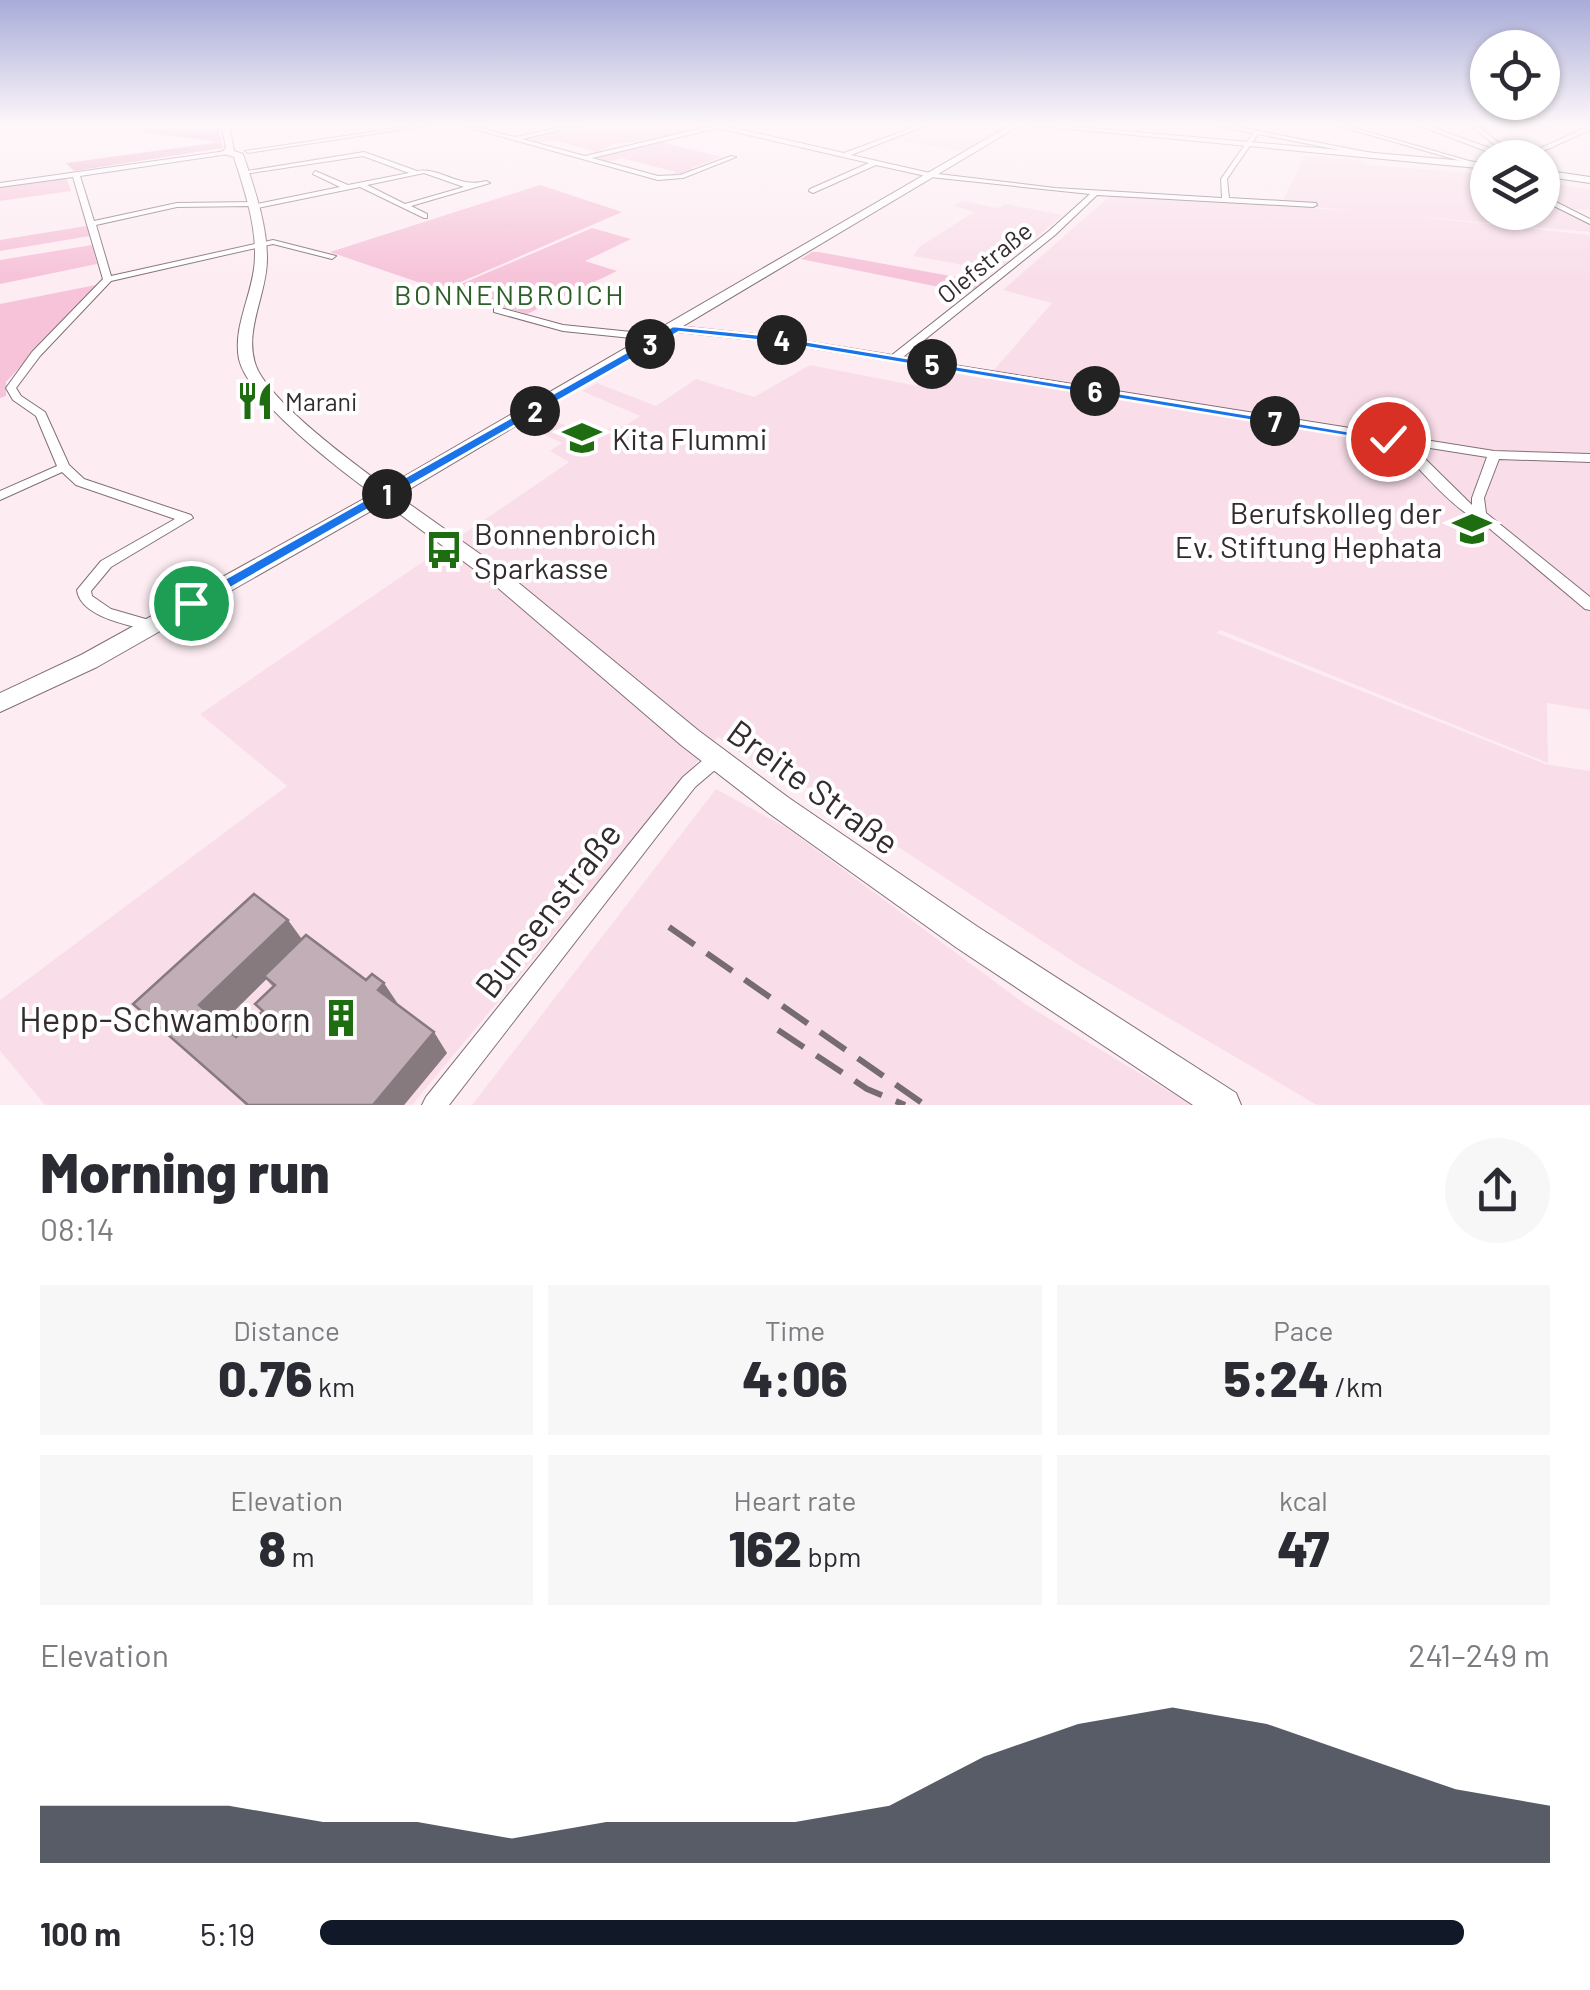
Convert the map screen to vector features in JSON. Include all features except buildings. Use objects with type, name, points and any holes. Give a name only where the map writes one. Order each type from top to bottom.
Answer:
[{"type":"main road","points":[[245,176],[259,244]]},
{"type":"main road","points":[[4,699],[151,626],[383,496],[669,333],[929,176]]},
{"type":"main road","name":"Breite Straße","points":[[259,244],[261,260],[245,353],[250,370],[307,432],[383,496],[498,577],[716,758],[995,959],[1224,1105]]},
{"type":"street","points":[[0,185],[65,176]]},
{"type":"street","points":[[76,176],[108,279]]},
{"type":"street","points":[[323,176],[349,189]]},
{"type":"street","points":[[91,224],[177,206],[253,205],[405,176]]},
{"type":"street","points":[[437,176],[471,187]]},
{"type":"street","points":[[655,176],[669,179],[679,176]]},
{"type":"street","points":[[814,191],[848,176]]},
{"type":"street","points":[[935,176],[1095,193],[1313,205]]},
{"type":"street","points":[[1226,176],[1226,200]]},
{"type":"street","points":[[1560,176],[1590,180]]},
{"type":"street","points":[[404,206],[486,183]]},
{"type":"street","points":[[362,186],[424,216]]},
{"type":"street","name":"Olefstraße","points":[[896,358],[1038,245],[1095,193]]},
{"type":"street","points":[[1560,206],[1590,222]]},
{"type":"street","points":[[151,626],[106,613],[85,598],[84,590],[106,564],[186,518],[80,482],[64,467],[41,414],[17,398],[12,384],[108,279],[259,244],[282,243],[332,256]]},
{"type":"street","points":[[497,310],[563,328],[669,333],[896,358],[1494,455],[1590,458]]},
{"type":"street","points":[[1399,441],[1459,501],[1590,605]]},
{"type":"street","points":[[1489,524],[1480,514],[1478,498],[1494,455]]},
{"type":"street","points":[[0,496],[64,467]]},
{"type":"street","name":"Bunsenstraße","points":[[434,1105],[689,782],[716,758]]},
{"type":"shaded area","points":[[1295,176],[1470,176],[1470,221],[1281,204]]},
{"type":"shaded area","points":[[66,177],[71,191],[0,201],[0,186]]},
{"type":"shaded area","points":[[1560,184],[1590,190],[1590,209],[1560,210]]},
{"type":"shaded area","points":[[540,185],[622,212],[447,288],[438,289],[330,252]]},
{"type":"shaded area","points":[[1110,196],[1374,212],[1470,222],[1470,230],[1543,230],[1590,235],[1590,710],[1547,703],[1548,763],[1220,630],[1217,633],[1545,764],[1590,771],[1590,1105],[1317,1105],[1080,966],[805,786],[797,793],[718,737],[412,1105],[45,1105],[0,1051],[0,1000],[287,786],[200,714],[569,462],[550,451],[562,443],[524,425],[543,414],[572,429],[586,422],[605,431],[617,424],[623,427],[640,416],[582,391],[597,383],[656,406],[696,379],[754,397],[810,365],[918,386],[933,369],[986,379],[1052,303],[1003,290]]},
{"type":"shaded area","points":[[963,201],[1063,215],[996,271],[914,256],[919,247],[974,212],[954,206]]},
{"type":"shaded area","points":[[1560,211],[1590,226],[1590,232],[1560,229]]},
{"type":"shaded area","points":[[86,226],[90,236],[0,251],[0,240]]},
{"type":"shaded area","points":[[592,228],[631,239],[585,261],[617,271],[527,314],[447,290]]},
{"type":"shaded area","points":[[92,245],[97,264],[0,284],[0,260]]},
{"type":"shaded area","points":[[812,252],[983,282],[969,293],[801,259]]},
{"type":"shaded area","points":[[96,285],[6,382],[6,396],[0,398],[0,304]]},
{"type":"shaded area","points":[[716,789],[787,828],[1025,1004],[1192,1105],[472,1105]]},
{"type":"railway","points":[[669,927],[925,1105]]},
{"type":"railway","points":[[778,1030],[867,1089],[905,1105]]},
{"type":"place","name":"Marani","points":[[255,401]]},
{"type":"place","name":"Kita Flummi","points":[[582,438]]},
{"type":"place","name":"Berufskolleg der Ev. Stiftung Hephata","points":[[1472,529]]},
{"type":"place","name":"Bonnenbroich Sparkasse","points":[[444,550]]},
{"type":"place","name":"Hepp-Schwamborn","points":[[341,1018]]},
{"type":"district","name":"BONNENBROICH","points":[[510,294]]},
{"type":"route","points":[[191,603],[678,329],[774,339],[1388,439]]}]
